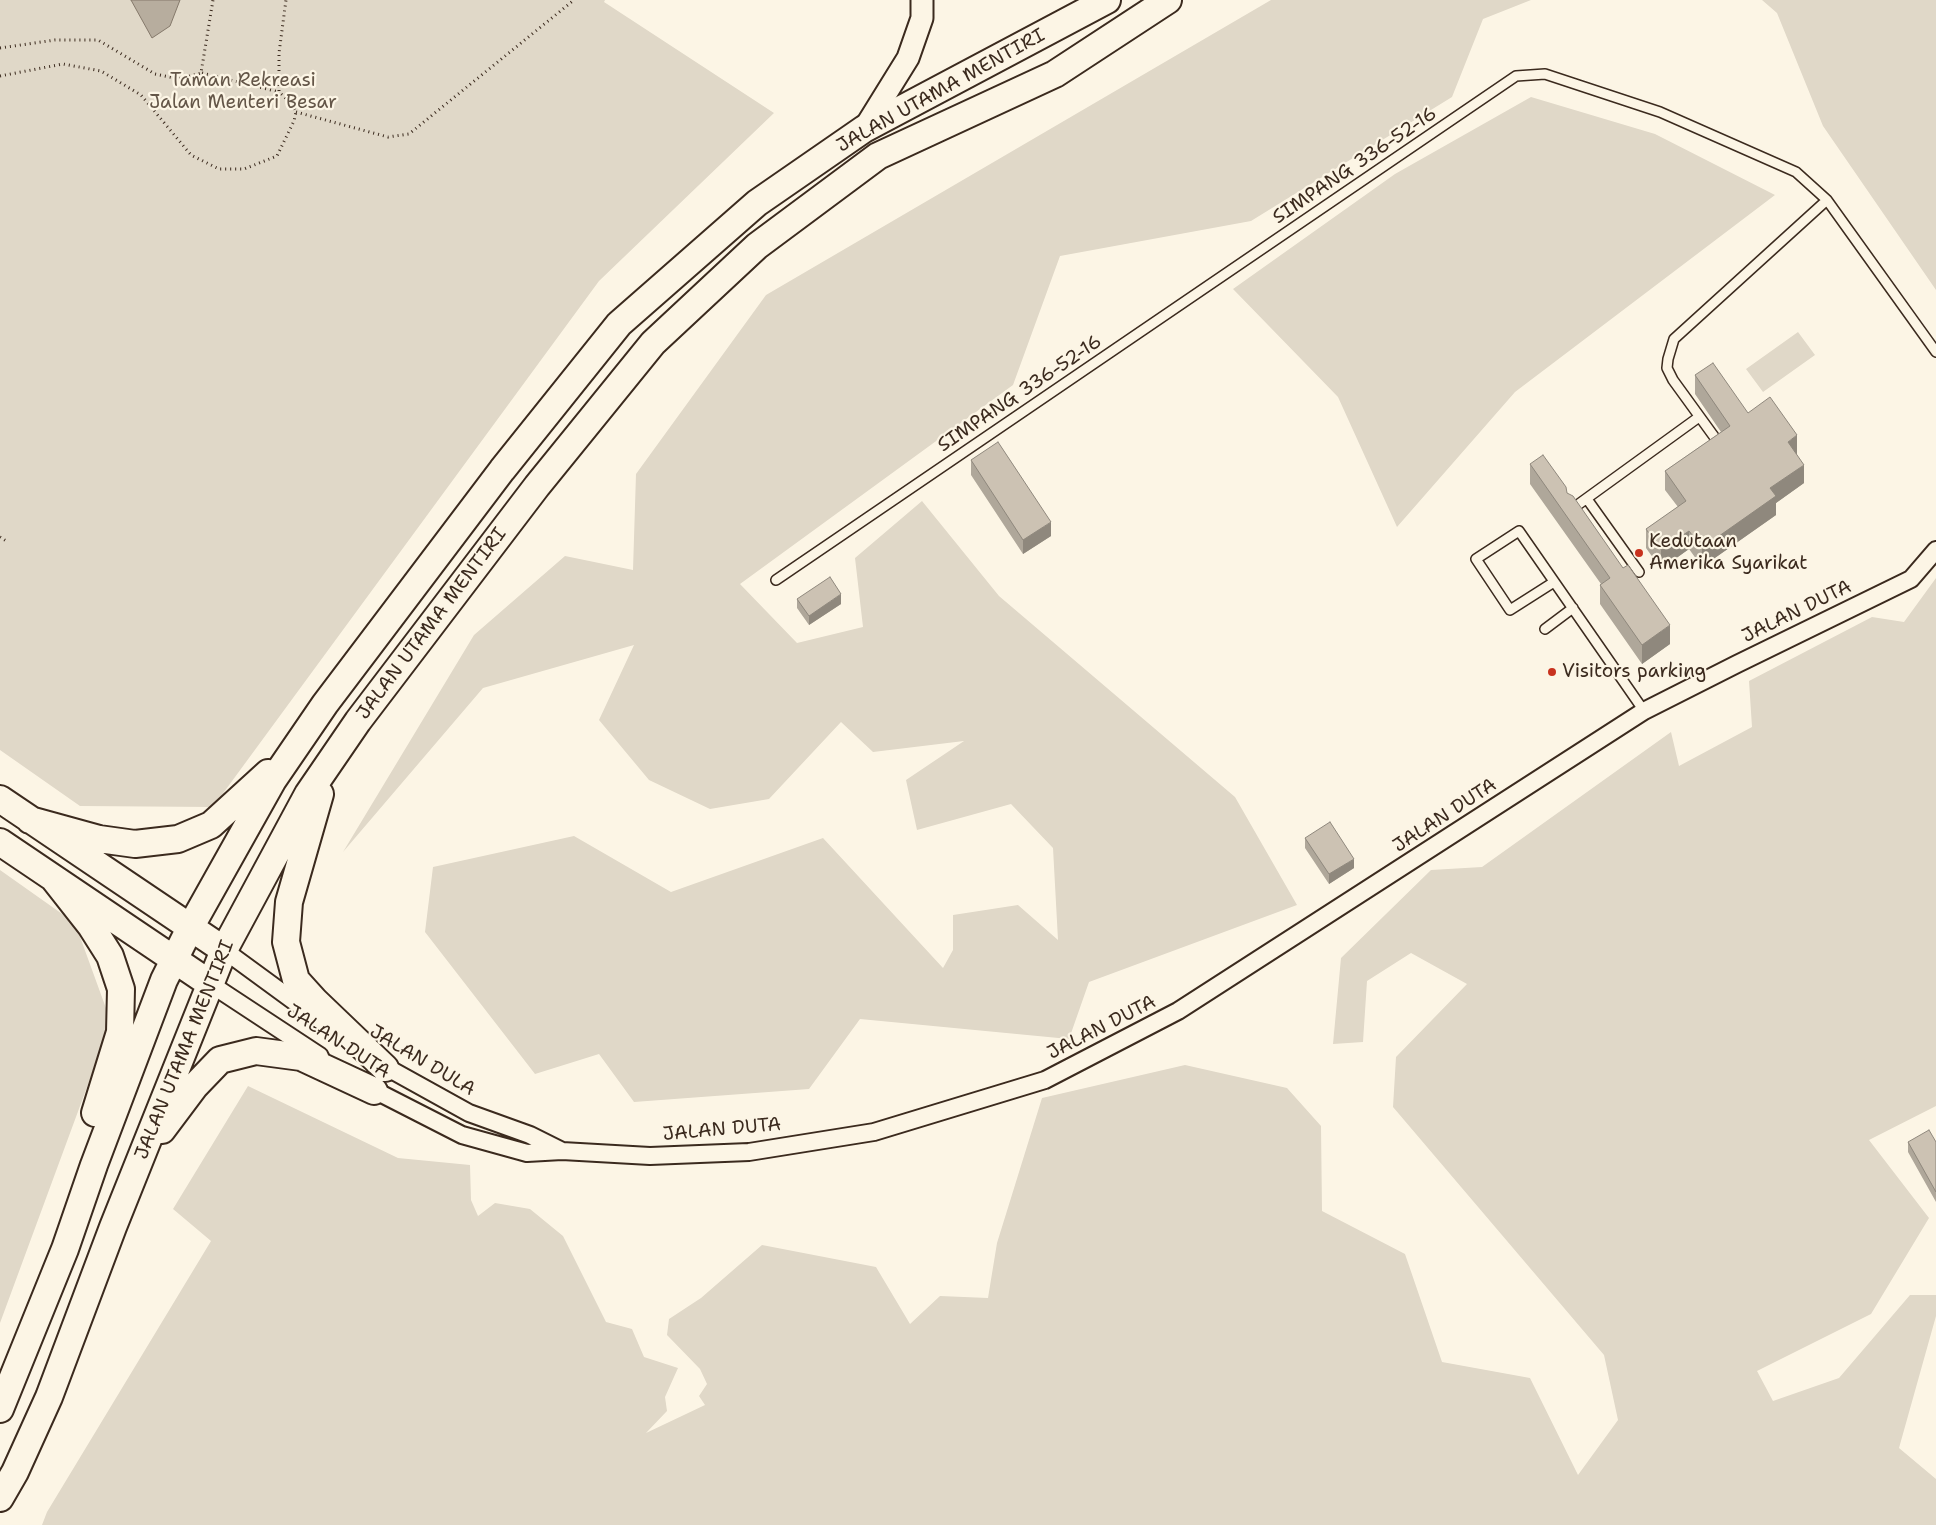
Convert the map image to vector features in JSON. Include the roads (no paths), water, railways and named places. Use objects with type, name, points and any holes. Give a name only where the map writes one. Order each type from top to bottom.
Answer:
[{"type":"main road","name":"JALAN UTAMA MENTIRI","points":[[0,1409],[64,1250],[129,1071],[174,959],[190,928],[273,780],[294,748],[324,704],[502,470],[618,324],[757,203],[864,129],[1107,0]]},
{"type":"main road","name":"JALAN UTAMA MENTIRI","points":[[0,1498],[15,1472],[49,1397],[209,983],[224,950],[308,794],[328,764],[358,721],[537,486],[653,344],[757,246],[878,156],[1055,74],[1168,0]]},
{"type":"main road","points":[[30,820],[98,839],[135,844],[178,839],[211,825],[294,748]]},
{"type":"main road","points":[[328,764],[289,902],[286,942],[296,980],[380,1079]]},
{"type":"main road","points":[[0,799],[224,950]]},
{"type":"main road","points":[[0,842],[209,983]]},
{"type":"main road","points":[[15,1372],[50,1244],[106,1081],[120,1032],[121,989],[110,956],[91,926],[54,879]]},
{"type":"main road","points":[[141,1159],[195,1086],[220,1060],[256,1051],[301,1057],[380,1079]]},
{"type":"street","points":[[864,129],[908,58],[922,18],[922,0]]},
{"type":"street","name":"JALAN DUTA","points":[[209,983],[380,1079],[462,1135],[527,1153],[562,1151],[650,1156],[749,1152],[874,1132],[1045,1080],[1178,1011],[1644,711],[1911,579],[1936,550]]},
{"type":"street","name":"JALAN DULA","points":[[224,950],[380,1079],[530,1135],[562,1151]]},
{"type":"lane","name":"SIMPANG 336-52-16","points":[[776,580],[1516,76],[1545,74],[1660,112],[1796,172],[1827,200],[1936,352]]},
{"type":"lane","points":[[1718,442],[1673,380],[1667,368],[1674,339],[1827,200]]},
{"type":"lane","points":[[1572,509],[1699,417]]},
{"type":"lane","points":[[1587,499],[1639,572]]},
{"type":"lane","points":[[1554,582],[1510,610],[1476,559],[1519,531],[1644,711]]},
{"type":"lane","points":[[1545,628],[1573,608]]},
{"type":"place","name":"Kedutaan Amerika Syarikat","points":[[1639,553]]},
{"type":"place","name":"Visitors parking","points":[[1552,672]]},
{"type":"park label","name":"Taman Rekreasi Jalan Menteri Besar","points":[[243,92]]}]
